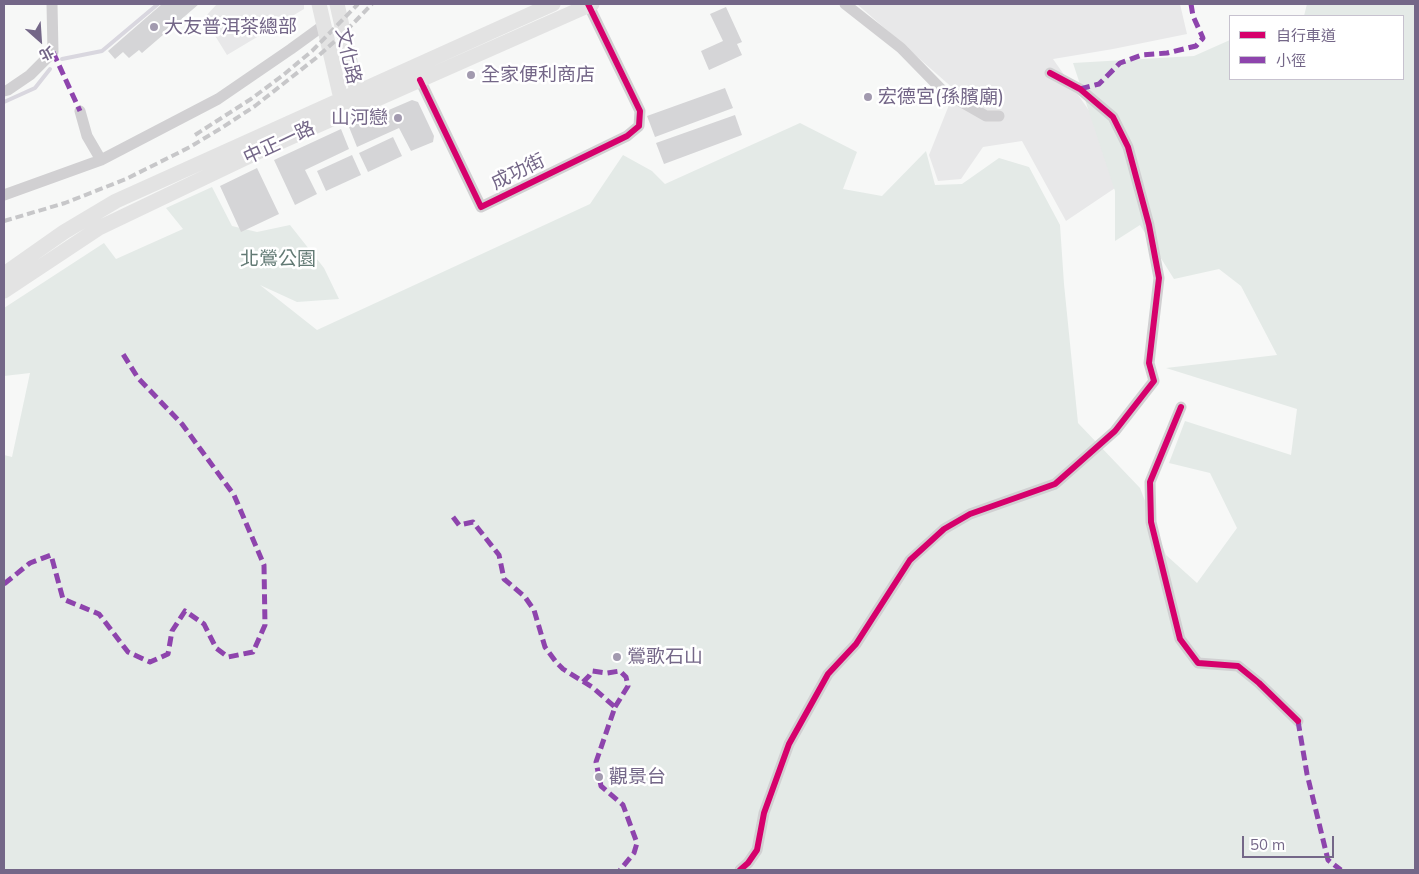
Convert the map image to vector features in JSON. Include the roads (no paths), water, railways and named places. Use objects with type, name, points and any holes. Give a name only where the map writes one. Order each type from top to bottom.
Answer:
[{"type":"main road","points":[[319,4],[341,99],[353,109]]},
{"type":"main road","name":"文化路","points":[[337,4],[357,92],[353,109]]},
{"type":"main road","name":"中正一路","points":[[4,274],[64,232],[116,202],[553,4]]},
{"type":"main road","name":"中正一路","points":[[4,291],[99,228],[260,151],[590,4]]},
{"type":"street","points":[[4,91],[30,75],[52,52],[52,4]]},
{"type":"street","name":"成功街","points":[[420,80],[480,207],[627,136],[639,126],[640,111],[590,4]]},
{"type":"street","points":[[845,4],[901,48],[944,92],[986,116],[999,116]]},
{"type":"street","points":[[4,195],[101,160],[218,99],[324,25]]},
{"type":"street","points":[[740,870],[748,863],[757,850],[764,814],[789,744],[828,674],[856,644],[910,560],[944,529],[970,514],[1055,484],[1115,431],[1154,381],[1149,363],[1159,278],[1149,224],[1128,146],[1113,117],[1080,89],[1050,73]]},
{"type":"street","points":[[80,111],[87,136],[101,160]]},
{"type":"street","points":[[1181,407],[1150,482],[1150,522],[1180,639],[1198,663],[1238,666],[1298,722]]},
{"type":"waterway","points":[[62,59],[102,51],[158,4]]},
{"type":"waterway","points":[[4,102],[35,88],[50,69]]},
{"type":"railway","points":[[195,135],[251,99],[282,76],[312,51],[358,4]]},
{"type":"railway","points":[[4,221],[65,203],[126,179],[190,147],[255,106],[316,58],[372,4]]},
{"type":"place","name":"大友普洱茶總部","points":[[154,27]]},
{"type":"place","name":"全家便利商店","points":[[471,75]]},
{"type":"place","name":"宏德宮(孫臏廟)","points":[[868,97]]},
{"type":"place","name":"山河戀","points":[[398,118]]},
{"type":"place","name":"鶯歌石山","points":[[617,657]]},
{"type":"place","name":"觀景台","points":[[599,777]]},
{"type":"park label","name":"北鶯公園","points":[[278,259]]}]
